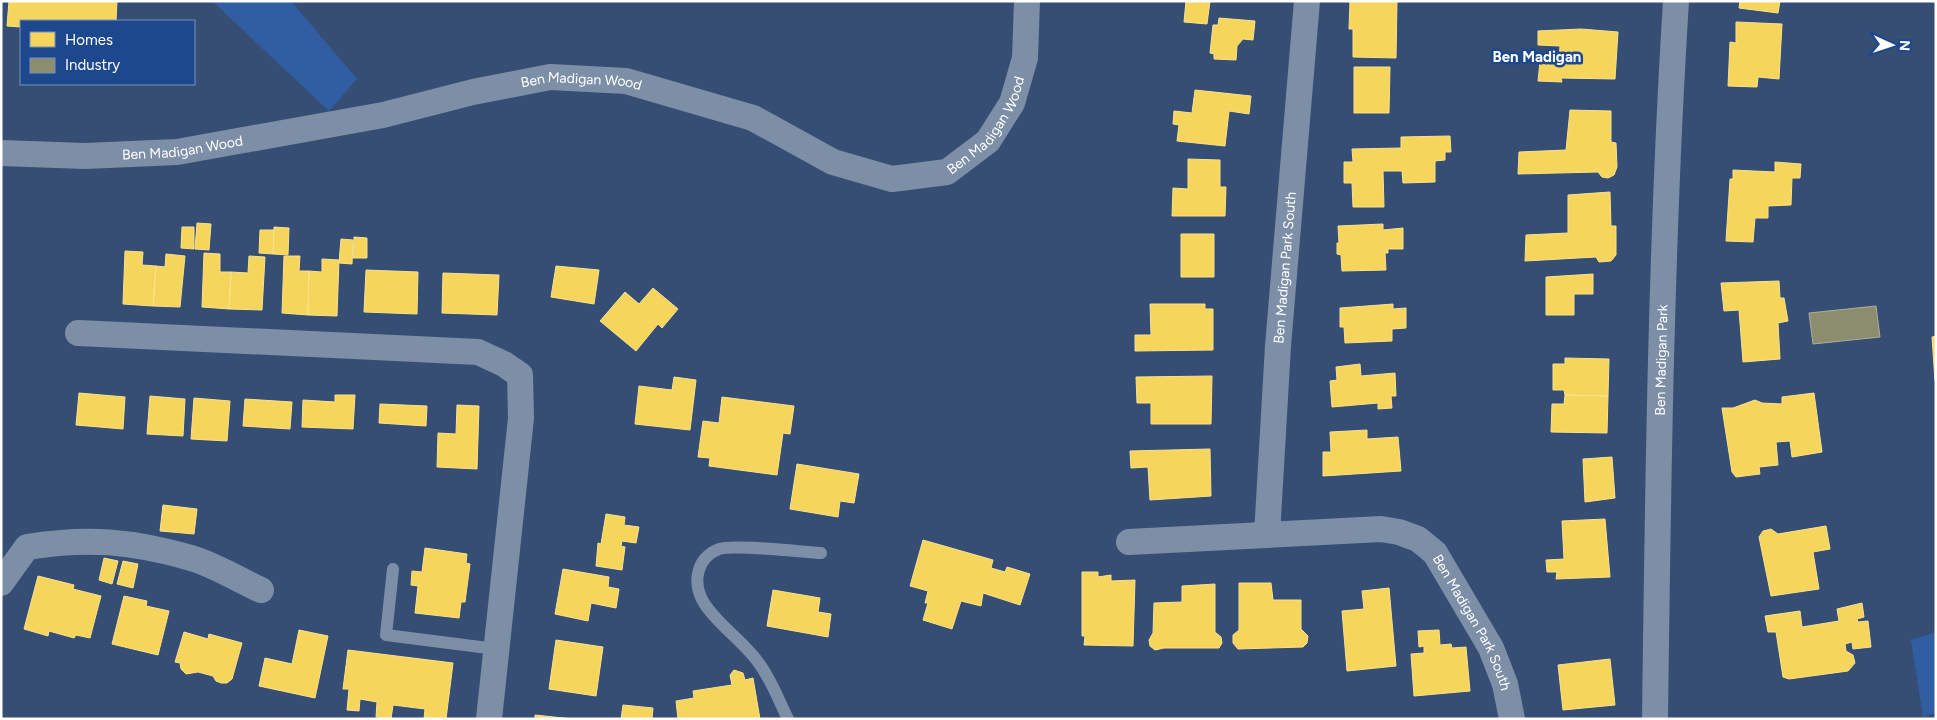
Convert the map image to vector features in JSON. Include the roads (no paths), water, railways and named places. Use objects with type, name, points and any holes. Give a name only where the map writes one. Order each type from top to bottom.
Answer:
[{"type":"street","name":"Ben Madigan Wood","points":[[1,153],[85,156],[177,152],[383,115],[473,92],[550,77],[626,82],[753,118],[833,162],[892,179],[948,172],[988,141],[1012,103],[1025,58],[1027,1]]},
{"type":"street","name":"Ben Madigan Park South","points":[[1267,535],[1278,346],[1306,1]]},
{"type":"street","name":"Ben Madigan Park","points":[[1655,719],[1658,408],[1666,153],[1676,1]]},
{"type":"street","points":[[78,333],[478,352],[504,364],[520,375],[521,418],[489,719]]},
{"type":"street","name":"Ben Madigan Park South","points":[[1130,542],[1381,529],[1400,532],[1418,539],[1435,553],[1491,648],[1505,684],[1512,719]]},
{"type":"street","points":[[1,583],[27,547],[67,541],[116,542],[192,558],[261,590]]},
{"type":"lane","points":[[788,719],[768,675],[747,646],[704,602],[697,581],[698,570],[701,562],[719,549],[821,553]]},
{"type":"lane","points":[[393,569],[386,636],[496,650]]},
{"type":"district","name":"Ben Madigan","points":[[1537,57]]}]
